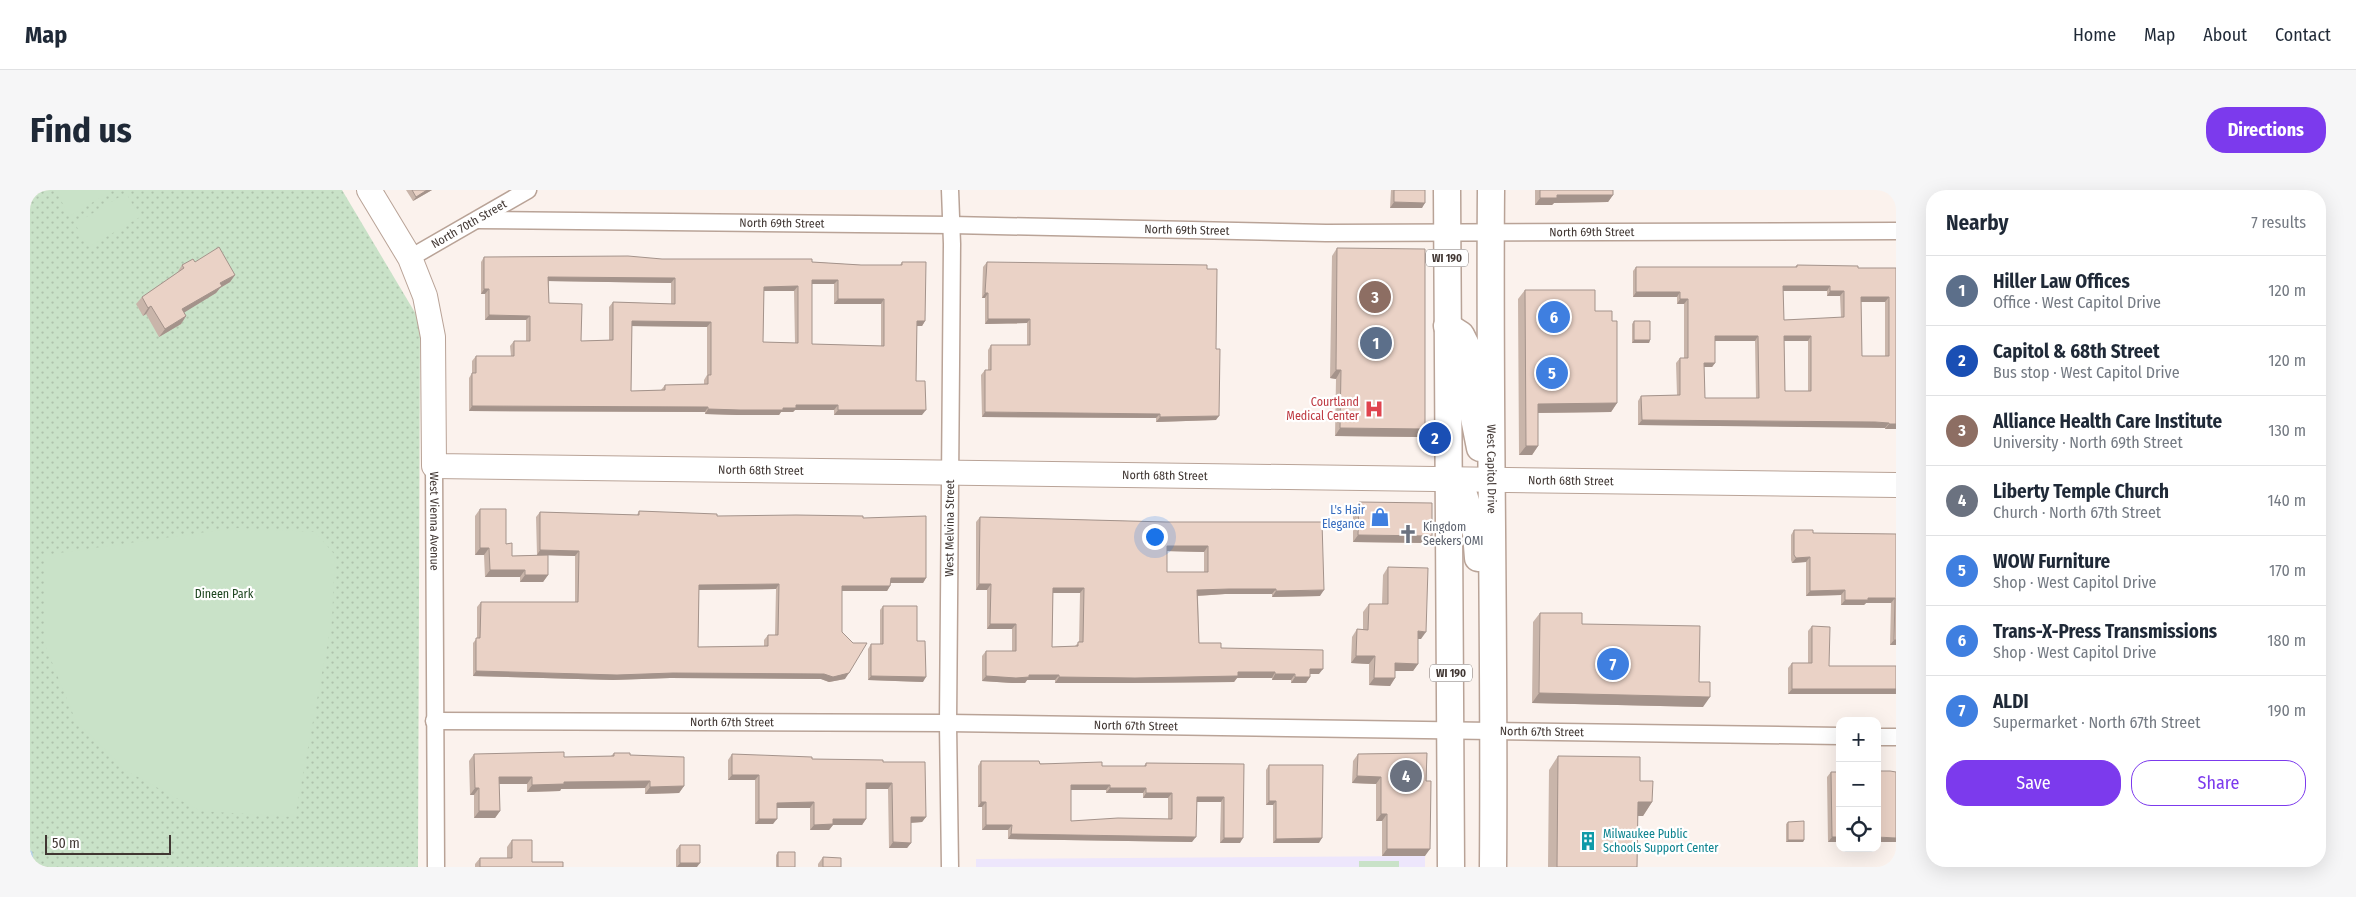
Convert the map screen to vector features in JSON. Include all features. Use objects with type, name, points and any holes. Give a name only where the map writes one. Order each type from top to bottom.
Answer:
[{"type":"main road","name":"WI 190","points":[[1447,190],[1451,867]]},
{"type":"main road","name":"West Capitol Drive","points":[[1491,190],[1490,479],[1494,732],[1493,867]]},
{"type":"main road","points":[[1448,326],[1461,335],[1466,346],[1474,422],[1490,479]]},
{"type":"main road","points":[[1449,479],[1464,495],[1476,533],[1480,581],[1492,602]]},
{"type":"street","name":"West Vienna Avenue","points":[[369,190],[410,258],[425,296],[432,337],[436,867]]},
{"type":"street","name":"North 70th Street","points":[[410,258],[528,190]]},
{"type":"street","name":"West Melvina Street","points":[[950,190],[952,225],[948,723],[950,867]]},
{"type":"street","name":"North 69th Street","points":[[477,220],[952,225],[1316,233],[1896,231]]},
{"type":"street","name":"North 68th Street","points":[[434,466],[1896,485]]},
{"type":"street","name":"North 67th Street","points":[[434,721],[948,723],[1451,732],[1836,736]]},
{"type":"street","points":[[1881,737],[1896,737]]},
{"type":"shaded area","points":[[1425,856],[1425,867],[976,867],[976,859]]},
{"type":"green space","name":"Dineen Park","points":[[30,190],[342,190],[420,321],[418,867],[30,867]]},
{"type":"green space","points":[[59,190],[113,190],[70,216],[56,192]]},
{"type":"green space","points":[[126,193],[140,217],[89,247],[75,224]]},
{"type":"green space","points":[[234,528],[315,532],[335,555],[332,620],[295,817],[200,811],[125,770],[75,719],[45,645],[45,555]]},
{"type":"green space","points":[[1359,861],[1399,861],[1399,867],[1359,867]]},
{"type":"building","points":[[412,190],[427,190],[416,197]]},
{"type":"building","points":[[1394,190],[1425,190],[1425,203],[1394,202]]},
{"type":"building","points":[[1540,190],[1613,190],[1613,195],[1557,195],[1557,198],[1540,198]]},
{"type":"building","points":[[219,247],[235,275],[220,283],[222,286],[182,309],[186,316],[165,329],[151,306],[148,308],[142,297],[184,268],[182,265],[193,259],[195,262]]},
{"type":"building","points":[[1337,248],[1425,249],[1425,429],[1340,428],[1341,370],[1336,370]]},
{"type":"building","points":[[628,256],[662,259],[812,259],[812,262],[861,265],[902,265],[902,262],[926,262],[925,321],[917,321],[916,381],[925,381],[926,410],[838,410],[838,405],[796,405],[796,408],[783,408],[783,410],[708,409],[708,407],[472,406],[472,373],[476,373],[476,356],[514,356],[514,341],[530,341],[530,316],[489,315],[489,289],[484,289],[484,257]],"holes":[[[548,277],[675,278],[675,304],[613,302],[613,340],[581,341],[582,304],[549,303]],[[812,280],[838,280],[838,299],[884,299],[884,346],[812,344]],[[798,286],[798,343],[763,342],[764,287]],[[632,321],[711,322],[711,375],[708,375],[708,384],[665,385],[665,390],[631,391]]]},
{"type":"building","points":[[987,262],[1207,265],[1207,269],[1217,269],[1216,349],[1220,349],[1219,416],[1160,417],[1160,414],[985,412],[985,370],[991,370],[991,345],[1030,345],[1030,319],[988,319],[988,293],[985,293]]},
{"type":"building","points":[[1797,265],[1896,268],[1896,424],[1875,422],[1642,420],[1641,396],[1680,395],[1680,358],[1688,358],[1688,299],[1680,299],[1680,292],[1636,292],[1636,267],[1797,267]],"holes":[[[1783,286],[1830,286],[1830,291],[1844,291],[1844,317],[1784,320]],[[1861,297],[1889,297],[1889,356],[1862,356]],[[1715,336],[1758,336],[1759,398],[1705,398],[1704,363],[1715,363]],[[1784,336],[1811,336],[1811,391],[1785,391]]]},
{"type":"building","points":[[1525,290],[1595,290],[1595,311],[1612,311],[1612,321],[1617,321],[1617,403],[1538,404],[1538,446],[1526,446]]},
{"type":"building","points":[[1634,321],[1650,321],[1650,340],[1634,340]]},
{"type":"building","points":[[1359,502],[1432,503],[1432,536],[1358,535]]},
{"type":"building","points":[[480,509],[506,509],[506,544],[512,543],[512,556],[548,555],[548,575],[525,575],[525,570],[490,570],[489,548],[480,548]]},
{"type":"building","points":[[639,511],[717,514],[717,516],[796,515],[863,516],[863,518],[926,516],[926,578],[891,578],[890,586],[842,586],[842,632],[853,643],[867,643],[849,673],[833,677],[824,674],[673,673],[617,675],[476,671],[476,638],[480,638],[481,602],[578,602],[579,551],[540,550],[540,512],[639,515]],"holes":[[[779,584],[778,635],[768,635],[768,646],[698,647],[699,585]]]},
{"type":"building","points":[[980,517],[1166,522],[1322,522],[1324,590],[1197,590],[1199,643],[1221,643],[1221,648],[1323,650],[1323,669],[1310,669],[1310,677],[1295,677],[1295,674],[1275,674],[1275,672],[1238,672],[1238,676],[1135,678],[1059,677],[1059,675],[1029,675],[1029,677],[1016,678],[986,676],[986,651],[1016,651],[1016,624],[990,624],[991,584],[979,584]],"holes":[[[1167,546],[1208,546],[1208,572],[1167,572]],[[1053,588],[1084,588],[1083,642],[1078,642],[1078,646],[1052,647]]]},
{"type":"building","points":[[1794,530],[1813,530],[1813,533],[1896,534],[1896,640],[1894,640],[1895,598],[1845,600],[1845,590],[1810,591],[1810,557],[1796,558],[1794,555]]},
{"type":"building","points":[[1388,567],[1428,568],[1426,632],[1418,631],[1418,664],[1395,663],[1395,678],[1374,678],[1375,656],[1356,656],[1357,629],[1368,630],[1369,604],[1388,604]]},
{"type":"building","points":[[883,606],[917,606],[917,641],[925,641],[926,677],[871,676],[871,644],[883,644]]},
{"type":"building","points":[[1540,613],[1582,613],[1582,624],[1700,626],[1699,682],[1710,682],[1710,697],[1539,693]]},
{"type":"building","points":[[1812,626],[1830,627],[1829,666],[1896,666],[1896,689],[1792,689],[1792,663],[1812,663]]},
{"type":"building","points":[[564,752],[564,757],[614,756],[614,753],[630,753],[630,755],[684,757],[684,786],[650,787],[650,781],[564,782],[564,784],[532,785],[532,777],[499,777],[500,811],[479,811],[479,788],[475,788],[474,754]]},
{"type":"building","points":[[1427,753],[1426,781],[1431,781],[1430,849],[1387,849],[1387,814],[1381,814],[1381,777],[1357,776],[1358,754]]},
{"type":"building","points":[[732,754],[812,757],[812,759],[883,760],[883,762],[925,762],[926,817],[911,817],[911,843],[893,842],[892,783],[866,783],[866,819],[833,819],[833,824],[814,825],[814,802],[777,803],[777,819],[759,819],[759,775],[732,775]]},
{"type":"building","name":"Milwaukee Public Schools Support Center","points":[[1558,756],[1640,757],[1640,781],[1653,781],[1652,802],[1638,802],[1637,867],[1557,867]]},
{"type":"building","points":[[981,761],[1039,761],[1040,764],[1102,762],[1102,766],[1146,766],[1146,763],[1244,764],[1243,838],[1224,838],[1224,797],[1197,797],[1196,837],[1011,834],[1012,825],[986,825],[986,802],[981,802]],"holes":[[[1071,785],[1110,785],[1110,788],[1146,788],[1146,793],[1172,793],[1172,819],[1118,818],[1071,821]]]},
{"type":"building","points":[[1269,765],[1323,765],[1322,838],[1276,839],[1276,801],[1269,801]]},
{"type":"building","points":[[1881,771],[1896,772],[1896,838],[1881,837]]},
{"type":"building","points":[[1831,772],[1836,772],[1836,837],[1832,837]]},
{"type":"building","points":[[1804,821],[1804,840],[1788,840],[1788,822]]},
{"type":"building","points":[[512,840],[532,840],[532,862],[563,862],[563,867],[480,867],[480,858],[512,858]]},
{"type":"building","points":[[680,845],[700,845],[700,863],[680,863]]},
{"type":"building","points":[[778,852],[795,852],[795,867],[778,867]]},
{"type":"building","points":[[823,857],[841,858],[841,867],[823,867]]},
{"type":"waterway","points":[[30,853],[32,867]]},
{"type":"place","name":"Alliance Health Care Institute","points":[[1375,297]]},
{"type":"place","name":"Trans-X-Press Transmissions","points":[[1554,317]]},
{"type":"place","name":"Hiller Law Offices","points":[[1376,343]]},
{"type":"place","name":"WOW Furniture","points":[[1552,373]]},
{"type":"place","name":"Courtland Medical Center","points":[[1374,409]]},
{"type":"place","name":"Capitol & 68th Street","points":[[1435,438]]},
{"type":"place","name":"L's Hair Elegance","points":[[1380,517]]},
{"type":"place","name":"Kingdom Seekers OMI","points":[[1408,534]]},
{"type":"place","name":"ALDI","points":[[1613,664]]},
{"type":"place","name":"Liberty Temple Church","points":[[1406,776]]},
{"type":"place","name":"Milwaukee Public Schools Support Center","points":[[1588,841]]}]
